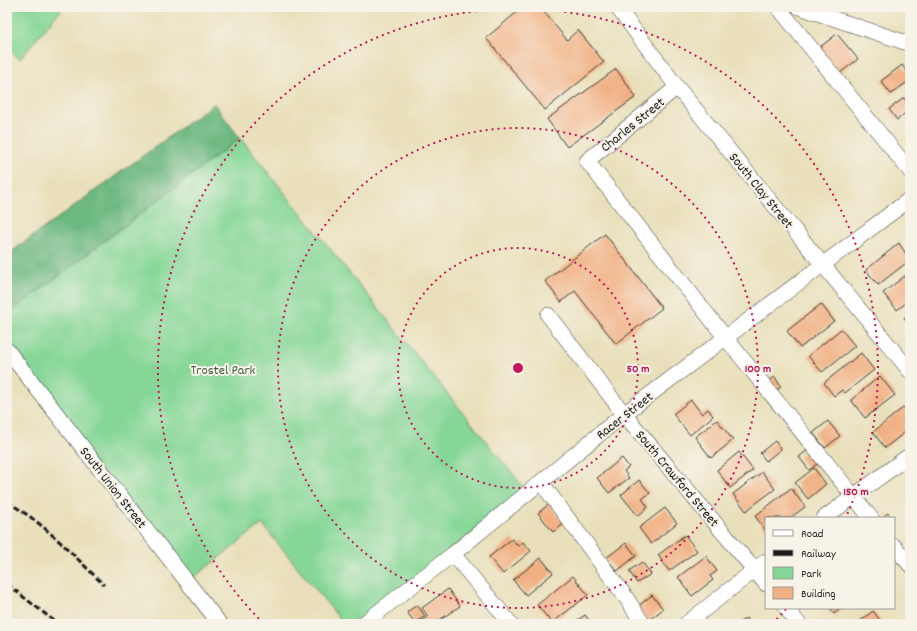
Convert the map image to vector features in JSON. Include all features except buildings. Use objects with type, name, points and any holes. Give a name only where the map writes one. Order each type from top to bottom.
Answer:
[{"type":"street","name":"South Clay Street","points":[[617,7],[677,87],[910,371]]},
{"type":"street","points":[[778,7],[910,171]]},
{"type":"street","points":[[799,7],[910,44]]},
{"type":"street","name":"Charles Street","points":[[677,87],[587,161],[725,337]]},
{"type":"street","name":"Racer Street","points":[[364,624],[453,554],[624,414],[910,199]]},
{"type":"street","name":"South Crawford Street","points":[[548,315],[624,414],[760,565],[765,581]]},
{"type":"street","points":[[725,337],[870,517]]},
{"type":"street","name":"South Union Street","points":[[7,350],[220,624]]},
{"type":"street","points":[[825,517],[910,455]]},
{"type":"street","points":[[541,482],[627,599],[643,624]]},
{"type":"street","points":[[895,547],[910,565]]},
{"type":"street","points":[[453,554],[511,624]]},
{"type":"street","points":[[686,624],[760,565]]},
{"type":"street","points":[[787,609],[799,624]]},
{"type":"green space","points":[[7,7],[63,7],[20,59],[7,48]]},
{"type":"green space","points":[[214,104],[240,138],[7,315],[7,255]]},
{"type":"green space","name":"Trostel Park","points":[[240,138],[528,493],[363,624],[344,624],[262,524],[188,582],[7,350],[7,315]]},
{"type":"railway","points":[[7,502],[21,510],[46,530],[104,585]]},
{"type":"railway","points":[[7,584],[58,624]]}]
